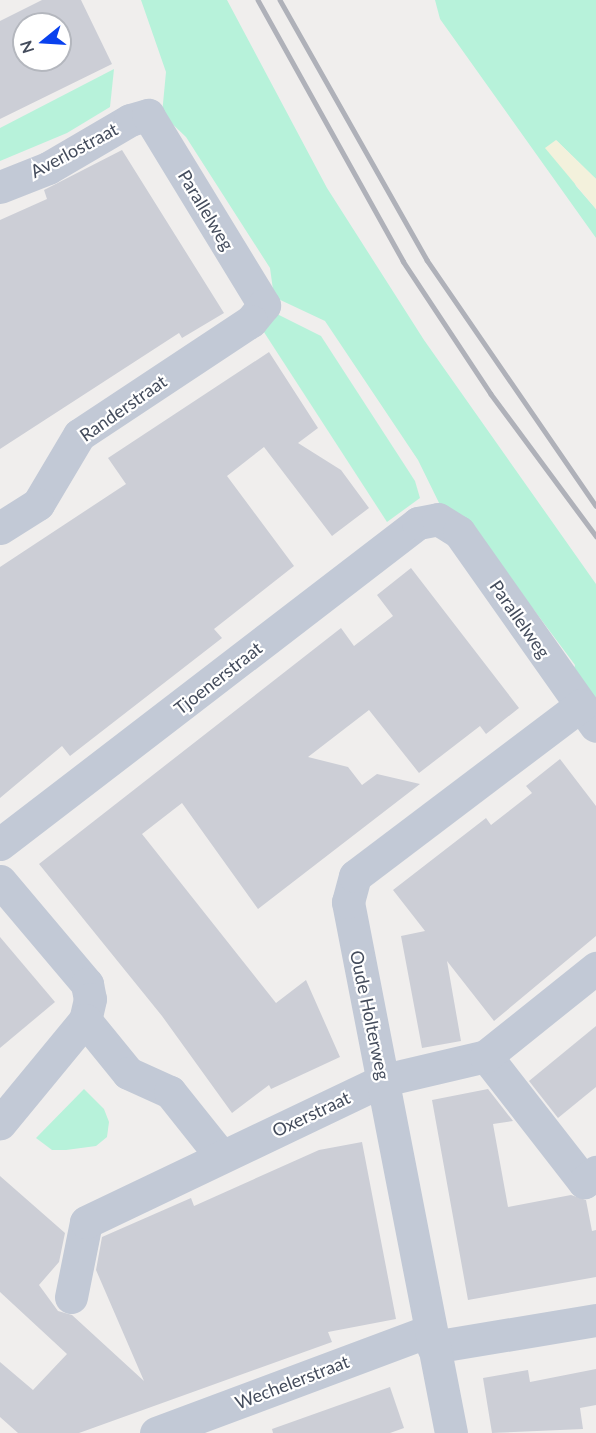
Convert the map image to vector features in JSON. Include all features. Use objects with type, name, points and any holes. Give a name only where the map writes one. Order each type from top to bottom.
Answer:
[{"type":"street","name":"Averlostraat","points":[[0,187],[48,168],[130,120],[148,116]]},
{"type":"street","name":"Parallelweg","points":[[148,116],[264,305]]},
{"type":"street","name":"Randerstraat","points":[[0,528],[38,504],[79,435],[251,321],[264,305]]},
{"type":"street","name":"Parallelweg","points":[[438,519],[459,532],[589,715]]},
{"type":"street","name":"Tjoenerstraat","points":[[0,844],[405,529],[438,519]]},
{"type":"street","name":"Oude Holterweg","points":[[451,1433],[348,902],[355,876],[589,715]]},
{"type":"street","points":[[0,881],[87,984],[90,999],[85,1020],[39,1069],[32,1086],[0,1123]]},
{"type":"street","name":"Oxerstraat","points":[[71,1297],[86,1222],[384,1080],[486,1056],[596,968]]},
{"type":"street","points":[[85,1020],[128,1073],[170,1092],[221,1156]]},
{"type":"street","points":[[486,1056],[584,1182],[596,1172]]},
{"type":"street","name":"Wechelerstraat","points":[[156,1433],[431,1339],[596,1320]]},
{"type":"green space","points":[[141,0],[227,0],[327,188],[424,340],[596,584],[596,718],[571,681],[575,665],[534,610],[443,511],[418,460],[325,321],[274,297],[270,268],[186,137],[162,114],[166,72]]},
{"type":"green space","points":[[435,0],[596,0],[596,179],[556,140],[576,186],[596,209],[596,238],[440,19]]},
{"type":"green space","points":[[114,69],[110,107],[67,133],[0,161],[0,128]]},
{"type":"green space","points":[[277,314],[321,336],[415,481],[420,498],[387,522],[260,326]]},
{"type":"green space","points":[[84,1089],[104,1109],[109,1122],[107,1137],[96,1146],[52,1150],[36,1138]]},
{"type":"sand","points":[[556,140],[596,179],[596,209],[545,148]]},
{"type":"building","points":[[42,0],[81,0],[112,64],[0,119],[0,21],[12,15],[12,72],[72,72],[72,12],[18,12]]},
{"type":"building","points":[[122,150],[224,313],[182,338],[179,333],[0,449],[0,220],[47,199],[44,190]]},
{"type":"building","points":[[269,352],[318,428],[298,443],[341,470],[369,508],[332,536],[264,447],[227,476],[294,566],[214,629],[222,638],[70,756],[62,746],[0,798],[0,567],[126,484],[108,458]]},
{"type":"building","points":[[411,568],[519,708],[486,734],[480,726],[419,773],[369,710],[308,757],[348,767],[362,785],[377,774],[420,784],[258,909],[182,803],[142,834],[276,1003],[306,980],[340,1057],[271,1089],[269,1085],[232,1113],[162,1016],[39,864],[341,628],[354,646],[393,616],[377,595]]},
{"type":"building","points":[[560,759],[596,806],[596,936],[494,1021],[447,961],[461,1041],[422,1048],[401,936],[425,931],[393,890],[486,818],[491,825],[532,793],[526,786]]},
{"type":"building","points":[[0,937],[55,1002],[0,1048]]},
{"type":"building","points":[[596,1026],[596,1087],[558,1118],[529,1081]]},
{"type":"building","points":[[488,1089],[513,1121],[493,1124],[508,1207],[571,1195],[586,1200],[592,1231],[596,1230],[596,1277],[468,1300],[432,1100]]},
{"type":"building","points":[[362,1142],[396,1319],[328,1332],[332,1342],[79,1433],[18,1433],[0,1417],[0,1362],[33,1390],[67,1354],[0,1292],[0,1176],[65,1233],[59,1262],[39,1285],[58,1311],[72,1315],[144,1381],[96,1270],[102,1237],[191,1198],[194,1206],[319,1150]]},
{"type":"building","points":[[596,1369],[596,1405],[580,1408],[583,1429],[492,1433],[483,1378],[528,1370],[530,1382]]},
{"type":"building","points":[[390,1387],[404,1428],[390,1433],[273,1433],[272,1429]]},
{"type":"railway","points":[[258,0],[403,261],[491,394],[596,536]]},
{"type":"railway","points":[[280,0],[427,260],[596,506]]}]
